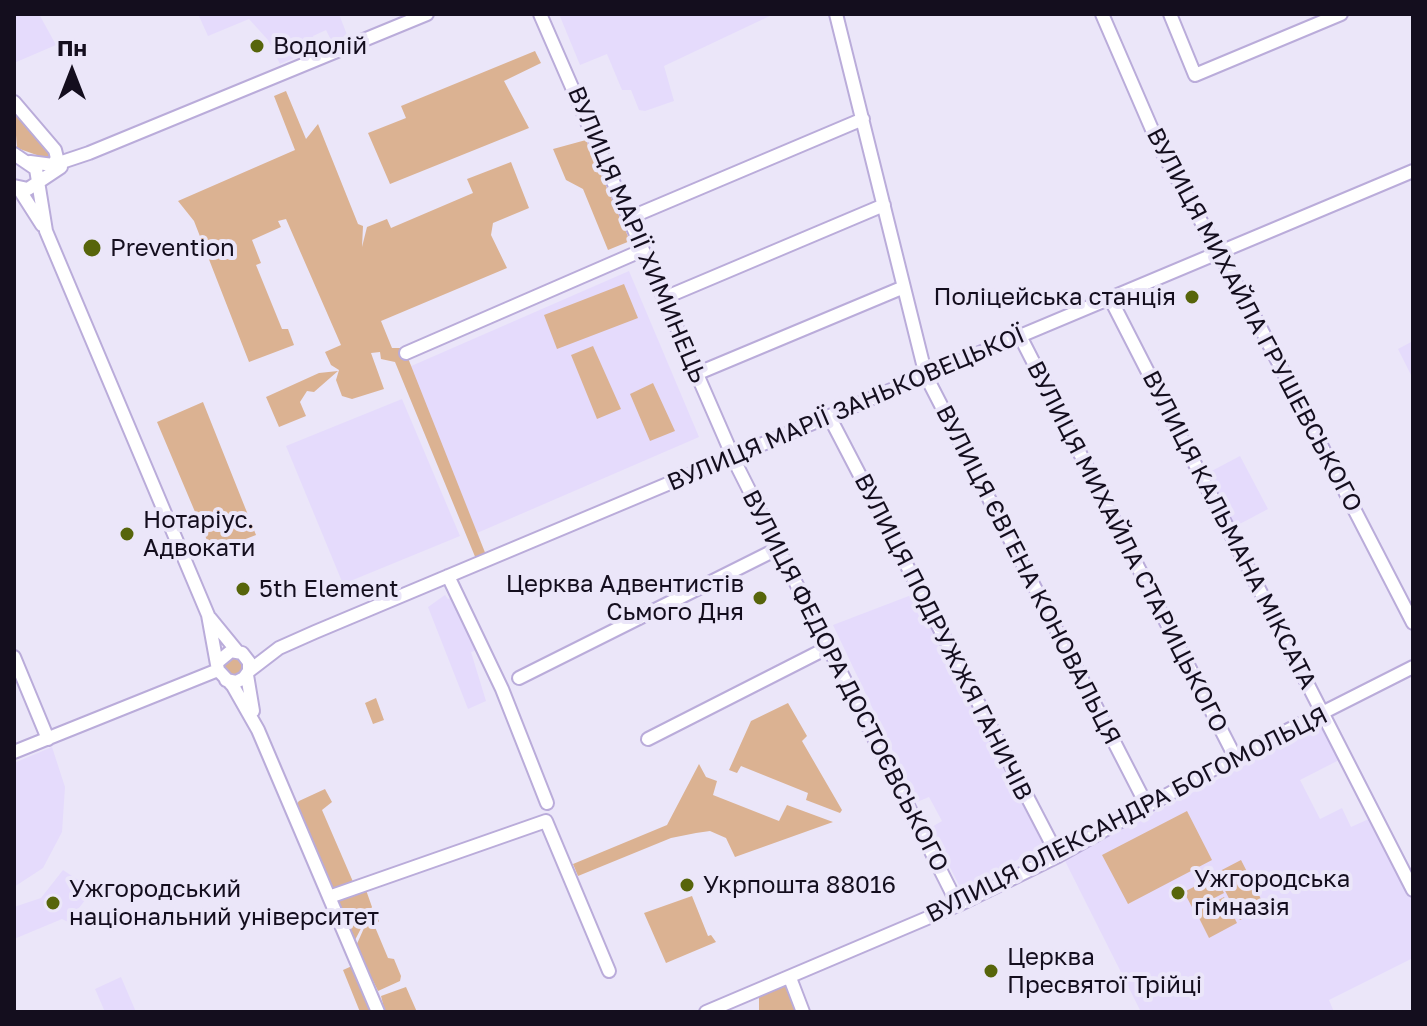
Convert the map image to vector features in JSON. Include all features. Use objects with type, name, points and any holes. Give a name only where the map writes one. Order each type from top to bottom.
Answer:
[{"type":"street","points":[[21,160],[53,165],[89,153],[427,14]]},
{"type":"street","name":"ВУЛИЦЯ МАРІЇ ХИМИНЕЦЬ","points":[[540,14],[732,456]]},
{"type":"street","name":"ВУЛИЦЯ ЄВГЕНА КОНОВАЛЬЦЯ","points":[[836,14],[926,376],[1147,806]]},
{"type":"street","name":"ВУЛИЦЯ МИХАЙЛА ГРУШЕВСЬКОГО","points":[[1102,14],[1160,148],[1259,325],[1413,623]]},
{"type":"street","points":[[1170,14],[1195,75],[1341,14]]},
{"type":"street","points":[[14,102],[55,150],[57,158],[53,165]]},
{"type":"street","points":[[629,218],[863,119]]},
{"type":"street","points":[[55,150],[71,155],[89,153]]},
{"type":"street","points":[[17,188],[28,189],[89,153]]},
{"type":"street","points":[[21,160],[37,172],[36,183],[46,231],[208,615],[221,671],[256,726],[378,1012]]},
{"type":"street","name":"ВУЛИЦЯ МАРІЇ ЗАНЬКОВЕЦЬКОЇ","points":[[248,673],[279,648],[1413,171]]},
{"type":"street","points":[[17,188],[46,231]]},
{"type":"street","points":[[664,298],[884,205]]},
{"type":"street","points":[[406,353],[643,250]]},
{"type":"street","points":[[696,374],[904,287]]},
{"type":"street","name":"ВУЛИЦЯ КАЛЬМАНА МІКСАТА","points":[[1110,298],[1413,890]]},
{"type":"street","name":"ВУЛИЦЯ МИХАЙЛА СТАРИЦЬКОГО","points":[[1020,336],[1235,757]]},
{"type":"street","name":"ВУЛИЦЯ ПОДРУЖЖЯ ГАНИЧІВ","points":[[829,416],[1058,856]]},
{"type":"street","name":"ВУЛИЦЯ ФЕДОРА ДОСТОЄВСЬКОГО","points":[[732,456],[958,905]]},
{"type":"street","points":[[519,678],[777,549]]},
{"type":"street","points":[[448,576],[502,689],[547,803]]},
{"type":"street","points":[[208,615],[240,652],[248,673],[256,726]]},
{"type":"street","name":"ВУЛИЦЯ МАРІЇ ЗАНЬКОВЕЦЬКОЇ","points":[[240,652],[279,648]]},
{"type":"street","points":[[648,739],[827,648]]},
{"type":"street","points":[[221,671],[226,653],[240,652]]},
{"type":"street","points":[[14,657],[48,739]]},
{"type":"street","name":"ВУЛИЦЯ ОЛЕКСАНДРА БОГОМОЛЬЦЯ","points":[[706,1012],[958,905],[1058,856],[1235,757],[1413,667]]},
{"type":"street","points":[[221,671],[236,682],[248,673]]},
{"type":"street","points":[[14,752],[221,671]]},
{"type":"street","points":[[329,897],[546,821],[609,971]]},
{"type":"street","points":[[790,978],[803,1012]]},
{"type":"shaded area","points":[[14,14],[39,14],[56,45],[14,63]]},
{"type":"shaded area","points":[[198,14],[339,14],[347,35],[332,42],[326,30],[313,36],[317,48],[280,64],[268,40],[249,19],[208,36]]},
{"type":"shaded area","points":[[559,14],[774,14],[664,66],[674,101],[645,111],[639,110],[631,90],[622,90],[607,54],[580,65]]},
{"type":"shaded area","points":[[535,51],[541,63],[504,81],[529,128],[390,184],[368,133],[406,118],[401,106]]},
{"type":"shaded area","points":[[286,91],[306,139],[318,124],[358,224],[363,226],[362,247],[367,227],[387,219],[391,228],[473,193],[467,179],[511,162],[529,208],[493,223],[491,235],[507,268],[381,321],[392,348],[404,348],[486,555],[476,559],[395,362],[381,359],[380,352],[371,353],[384,389],[352,399],[342,396],[336,380],[339,370],[331,365],[325,352],[341,345],[286,219],[278,221],[281,227],[252,240],[261,263],[256,265],[282,329],[288,329],[294,345],[249,362],[194,221],[178,201],[295,150],[274,96]]},
{"type":"shaded area","points":[[14,109],[50,152],[48,159],[17,148]]},
{"type":"shaded area","points":[[586,140],[630,241],[608,250],[583,189],[566,180],[553,149]]},
{"type":"shaded area","points":[[629,271],[699,437],[477,533],[409,367]]},
{"type":"shaded area","points":[[624,284],[638,318],[557,349],[544,315]]},
{"type":"shaded area","points":[[1413,341],[1413,379],[1398,349]]},
{"type":"shaded area","points":[[593,346],[621,409],[597,419],[571,355]]},
{"type":"shaded area","points":[[338,371],[314,392],[307,391],[300,402],[306,416],[279,427],[266,397],[319,373]]},
{"type":"shaded area","points":[[653,383],[675,431],[650,441],[630,394]]},
{"type":"shaded area","points":[[402,399],[460,536],[343,584],[286,446]]},
{"type":"shaded area","points":[[203,402],[256,535],[212,552],[157,422]]},
{"type":"shaded area","points":[[1240,456],[1268,509],[1234,527],[1223,506],[1227,504],[1225,499],[1220,501],[1206,474]]},
{"type":"shaded area","points":[[914,594],[1044,846],[961,889],[930,828],[942,821],[929,797],[917,802],[833,625]]},
{"type":"shaded area","points":[[445,595],[448,599],[452,597],[478,650],[471,652],[486,701],[468,709],[428,607]]},
{"type":"shaded area","points":[[237,656],[245,664],[242,674],[232,677],[223,664],[227,658]]},
{"type":"shaded area","points":[[376,698],[384,720],[373,724],[365,703]]},
{"type":"shaded area","points":[[788,703],[807,736],[802,741],[842,810],[840,813],[806,800],[808,793],[741,766],[737,773],[729,770],[751,721]]},
{"type":"shaded area","points":[[1323,725],[1341,759],[1300,780],[1320,819],[1342,808],[1351,827],[1371,818],[1413,902],[1413,958],[1329,1000],[1334,1012],[1141,1012],[1064,859]]},
{"type":"shaded area","points":[[52,747],[65,787],[62,832],[43,868],[14,887],[14,763]]},
{"type":"shaded area","points":[[699,764],[706,777],[717,781],[713,795],[779,821],[787,805],[833,822],[735,857],[726,838],[710,831],[671,838],[578,876],[573,864],[667,825]]},
{"type":"shaded area","points":[[325,789],[332,802],[322,810],[354,884],[336,890],[331,888],[296,805]]},
{"type":"shaded area","points":[[1187,811],[1212,860],[1128,904],[1102,855]]},
{"type":"shaded area","points":[[1241,860],[1265,907],[1240,920],[1216,873]]},
{"type":"shaded area","name":"Ужгородський національний університет","points":[[63,870],[93,890],[68,922],[62,919],[14,939],[14,907],[41,898]]},
{"type":"shaded area","points":[[1215,876],[1224,893],[1193,909],[1184,892]]},
{"type":"shaded area","points":[[366,890],[372,907],[354,942],[336,900]]},
{"type":"shaded area","points":[[692,896],[708,936],[711,935],[716,942],[666,963],[644,913]]},
{"type":"shaded area","points":[[1224,897],[1237,923],[1209,938],[1196,912]]},
{"type":"shaded area","points":[[373,908],[379,921],[375,927],[388,958],[394,959],[401,976],[400,981],[378,991],[356,946]]},
{"type":"shaded area","points":[[352,966],[372,1012],[360,1012],[343,970]]},
{"type":"shaded area","points":[[121,977],[136,1012],[105,1012],[95,989]]},
{"type":"shaded area","points":[[789,983],[799,1012],[759,1012],[759,995]]},
{"type":"shaded area","points":[[406,987],[417,1012],[385,1012],[381,996]]},
{"type":"place","name":"Водолій","points":[[257,46]]},
{"type":"place","name":"Prevention","points":[[92,248]]},
{"type":"place","name":"Поліцейська станція","points":[[1192,297]]},
{"type":"place","name":"Нотаріус. Адвокати","points":[[127,534]]},
{"type":"place","name":"5th Element","points":[[243,589]]},
{"type":"place","name":"Церква Адвентистів Сьмого Дня","points":[[760,598]]},
{"type":"place","name":"Укрпошта 88016","points":[[687,885]]},
{"type":"place","name":"Ужгородська гімназія","points":[[1178,893]]},
{"type":"place","name":"Ужгородський національний університет","points":[[53,903]]},
{"type":"place","name":"Церква Пресвятої Трійці","points":[[991,971]]}]
